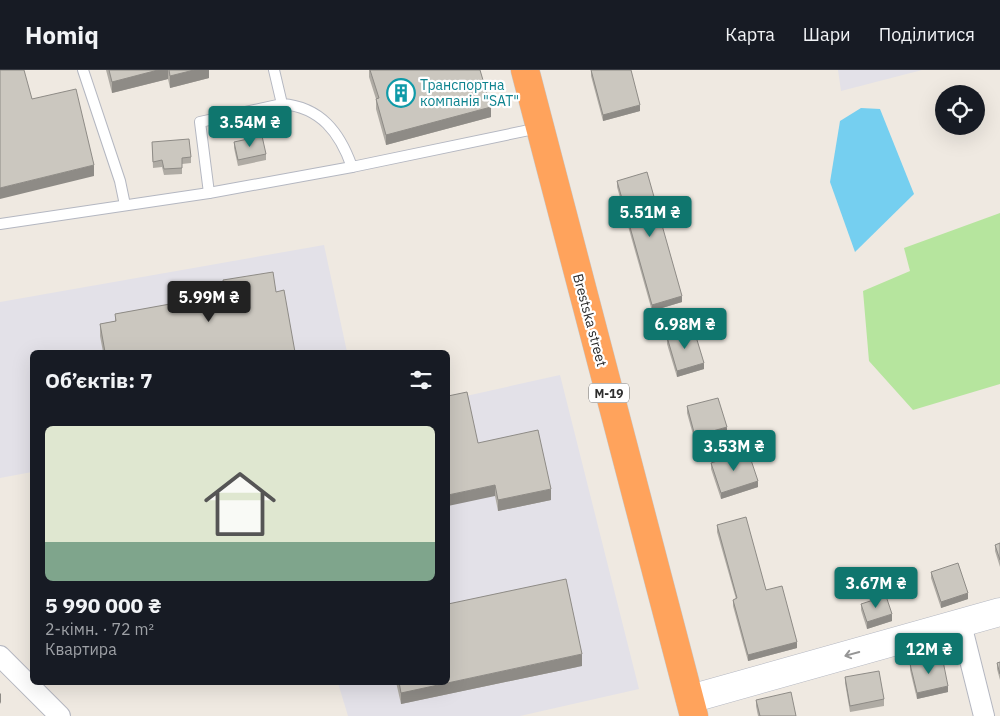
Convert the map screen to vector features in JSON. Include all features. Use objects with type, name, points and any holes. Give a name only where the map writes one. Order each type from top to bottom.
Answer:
[{"type":"highway","name":"Brestska street","points":[[525,70],[692,708]]},
{"type":"main road","points":[[692,708],[1000,612]]},
{"type":"street","points":[[961,624],[984,716]]},
{"type":"street","points":[[0,656],[60,716]]},
{"type":"lane","points":[[83,70],[120,181],[125,205]]},
{"type":"lane","points":[[274,70],[282,104]]},
{"type":"lane","points":[[210,193],[200,122],[282,104],[292,105],[316,114],[333,128],[344,144],[352,166]]},
{"type":"lane","points":[[0,224],[210,193],[540,128]]},
{"type":"shaded area","points":[[838,70],[922,70],[841,91]]},
{"type":"shaded area","points":[[324,245],[347,350],[30,350],[30,472],[0,478],[0,302]]},
{"type":"shaded area","points":[[560,375],[639,689],[520,716],[348,716],[339,685],[450,685],[450,400]]},
{"type":"green space","points":[[1000,213],[1000,384],[913,410],[869,361],[863,291],[910,271],[904,248]]},
{"type":"water","points":[[861,108],[880,109],[914,194],[855,252],[830,182],[840,121]]},
{"type":"building","points":[[0,70],[24,70],[32,99],[76,89],[94,165],[0,188]]},
{"type":"building","points":[[109,70],[158,70],[112,82]]},
{"type":"building","points":[[169,70],[194,70],[170,76]]},
{"type":"building","points":[[370,70],[480,70],[491,107],[386,135],[376,99],[379,98]]},
{"type":"building","points":[[591,70],[631,70],[640,105],[603,115]]},
{"type":"building","points":[[262,136],[266,154],[238,160],[234,142]]},
{"type":"building","points":[[189,139],[191,157],[182,158],[182,168],[164,169],[162,160],[153,162],[152,142]]},
{"type":"building","points":[[647,172],[682,296],[652,305],[617,181]]},
{"type":"building","points":[[273,272],[276,292],[284,290],[295,350],[105,350],[100,324],[116,321],[115,314],[225,294],[223,280]]},
{"type":"building","points":[[694,330],[704,363],[677,371],[667,337]]},
{"type":"building","points":[[467,392],[478,443],[538,430],[551,489],[498,500],[495,485],[450,495],[450,396]]},
{"type":"building","points":[[718,398],[727,427],[695,436],[687,406]]},
{"type":"building","points":[[748,451],[758,481],[721,493],[711,463]]},
{"type":"building","points":[[746,517],[766,590],[782,586],[797,642],[748,655],[733,600],[737,598],[717,525]]},
{"type":"building","points":[[1000,543],[1000,560],[995,545]]},
{"type":"building","points":[[958,563],[968,593],[941,602],[931,572]]},
{"type":"building","points":[[566,579],[582,654],[450,682],[450,604]]},
{"type":"building","points":[[886,596],[892,614],[867,622],[861,604]]},
{"type":"building","points":[[942,656],[948,686],[917,693],[910,664]]},
{"type":"building","points":[[1000,662],[1000,674],[997,663]]},
{"type":"building","points":[[879,671],[884,699],[850,706],[845,677]]},
{"type":"building","points":[[400,685],[438,685],[401,693]]},
{"type":"building","points":[[791,692],[796,716],[760,716],[756,700]]},
{"type":"place","name":"Транспортна компанія \"SAT\"","points":[[401,93]]}]
